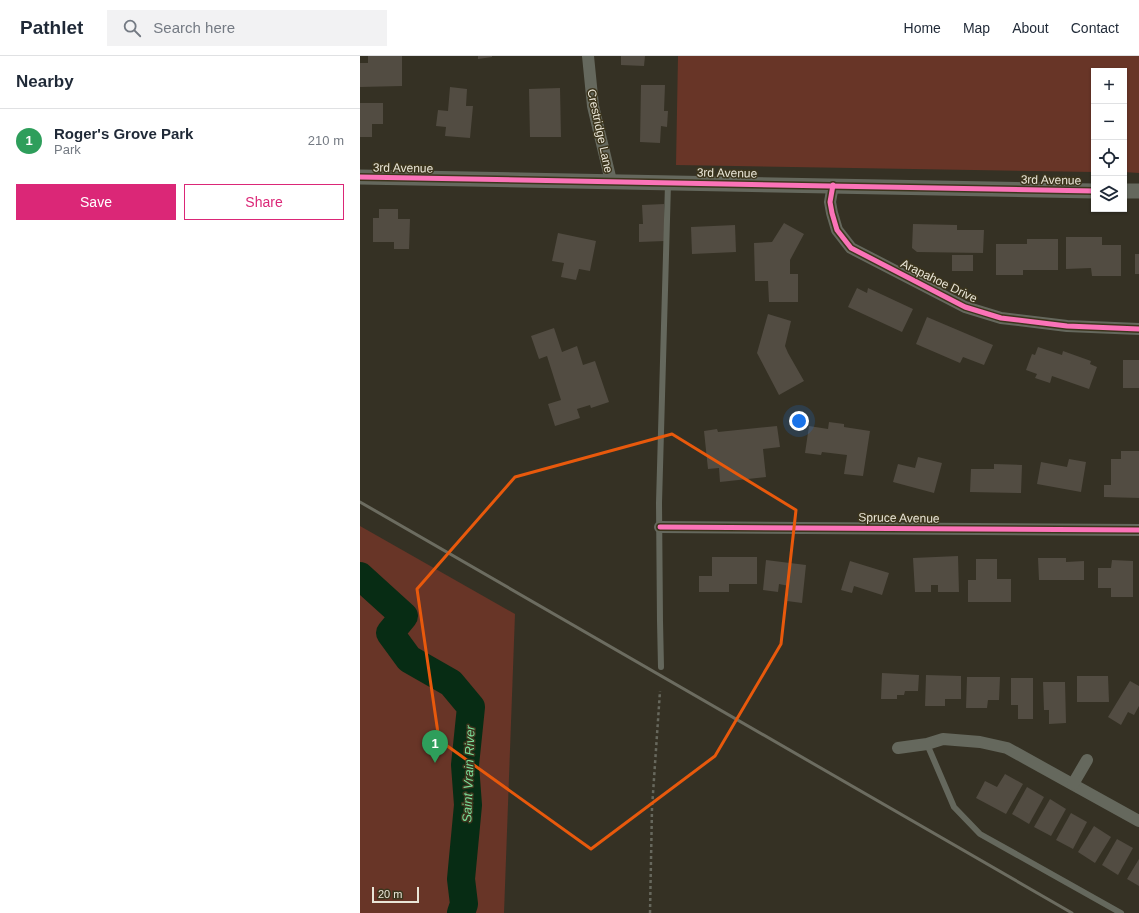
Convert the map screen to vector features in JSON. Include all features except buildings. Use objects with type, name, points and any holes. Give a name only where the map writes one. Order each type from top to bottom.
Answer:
[{"type":"street","name":"Crestridge Lane","points":[[588,56],[593,106],[611,181]]},
{"type":"street","name":"3rd Avenue","points":[[360,177],[1091,191]]},
{"type":"street","name":"Arapahoe Drive","points":[[833,185],[830,202],[832,213],[837,230],[851,248],[965,307],[1001,318],[1067,326],[1139,329]]},
{"type":"street","points":[[1127,191],[1139,192]]},
{"type":"street","name":"Spruce Avenue","points":[[660,527],[1139,530]]},
{"type":"street","points":[[898,748],[927,744],[943,739],[980,742],[1007,748],[1139,821]]},
{"type":"street","points":[[1073,784],[1087,760]]},
{"type":"lane","points":[[661,667],[660,527],[668,182]]},
{"type":"lane","points":[[927,744],[954,807],[980,834],[1121,913]]},
{"type":"path","points":[[650,913],[652,808],[660,691]]},
{"type":"highlighted area","points":[[672,434],[796,510],[781,644],[715,756],[591,849],[439,740],[417,589],[515,477]]},
{"type":"shaded area","points":[[678,56],[1139,56],[1139,173],[1127,172],[1127,68],[1091,68],[1091,172],[676,165]]},
{"type":"shaded area","points":[[360,526],[515,614],[504,913],[360,913]]},
{"type":"waterway","name":"Saint Vrain River","points":[[360,576],[404,616],[390,633],[409,659],[451,683],[471,707],[465,765],[468,805],[461,879],[464,904],[461,913]]},
{"type":"railway","points":[[360,502],[1072,913]]},
{"type":"cycle path","points":[[360,177],[1091,191]]},
{"type":"cycle path","points":[[833,185],[830,202],[832,213],[837,230],[851,248],[965,307],[1001,318],[1067,326],[1139,329]]},
{"type":"cycle path","points":[[660,527],[1139,530]]},
{"type":"place","name":"Roger's Grove Park","points":[[435,763]]}]
